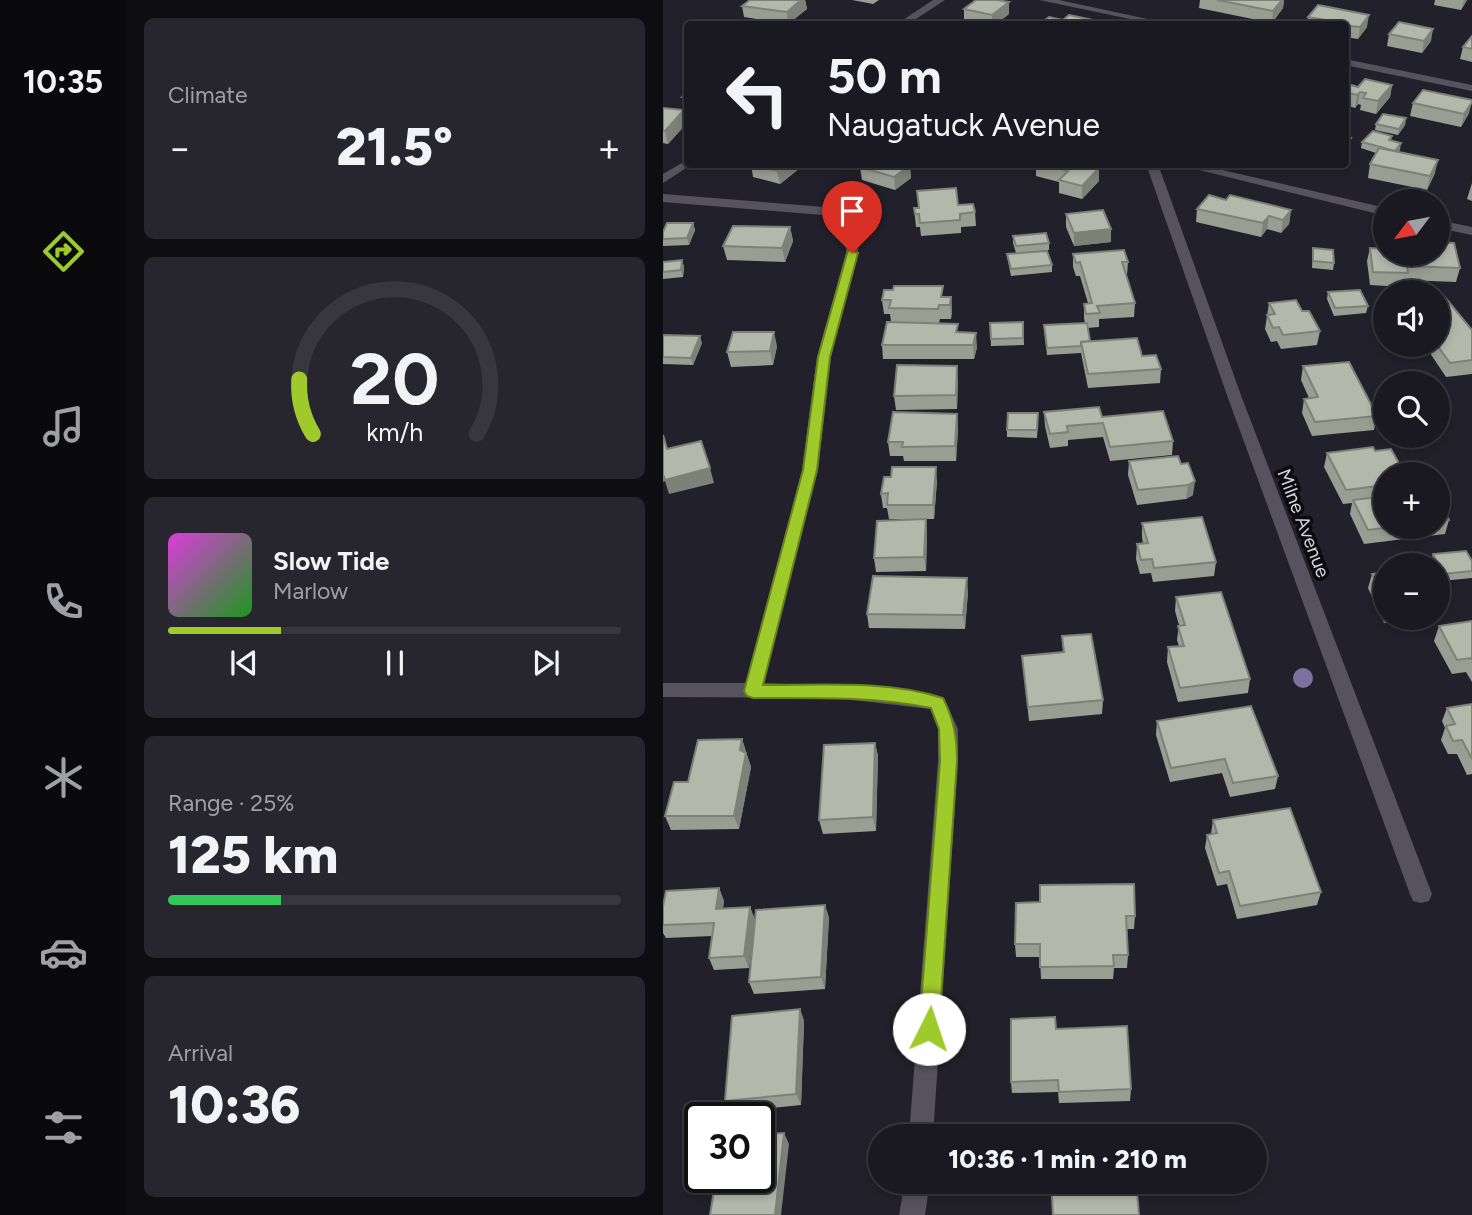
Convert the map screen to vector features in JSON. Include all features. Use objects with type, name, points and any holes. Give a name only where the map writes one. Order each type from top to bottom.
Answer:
[{"type":"street","points":[[907,21],[940,0]]},
{"type":"street","points":[[1044,0],[1151,21]]},
{"type":"street","points":[[1349,63],[1472,88]]},
{"type":"street","points":[[663,179],[684,165]]},
{"type":"street","name":"Milne Avenue","points":[[1153,168],[1235,398],[1421,894]]},
{"type":"street","points":[[1197,168],[1373,209]]},
{"type":"street","points":[[663,198],[825,211],[853,223],[852,253],[824,357],[810,470],[753,691]]},
{"type":"street","points":[[1451,227],[1472,231]]},
{"type":"street","points":[[663,690],[847,692],[904,696],[937,703],[948,729],[948,775],[922,1124]]},
{"type":"street","points":[[912,1215],[916,1194]]},
{"type":"building","points":[[750,0],[801,0],[787,12],[742,6]]},
{"type":"building","points":[[976,0],[1009,2],[992,15],[964,9]]},
{"type":"building","points":[[1217,0],[1282,0],[1273,11]]},
{"type":"building","points":[[1318,5],[1369,15],[1360,27],[1349,26],[1349,21],[1308,17]]},
{"type":"building","points":[[1069,15],[1098,21],[1044,21],[1049,17],[1063,20]]},
{"type":"building","points":[[1399,22],[1433,29],[1424,41],[1389,34]]},
{"type":"building","points":[[1472,36],[1472,49],[1463,47]]},
{"type":"building","points":[[1365,79],[1392,85],[1378,101],[1363,98],[1366,93],[1349,93],[1351,85],[1358,87]]},
{"type":"building","points":[[1423,90],[1472,102],[1464,114],[1413,103]]},
{"type":"building","points":[[663,108],[684,110],[665,131],[663,131]]},
{"type":"building","points":[[1383,114],[1406,118],[1399,129],[1376,124]]},
{"type":"building","points":[[1373,131],[1392,136],[1389,140],[1401,143],[1395,151],[1362,142]]},
{"type":"building","points":[[1379,148],[1438,160],[1430,176],[1370,164]]},
{"type":"building","points":[[863,168],[906,168],[894,177]]},
{"type":"building","points":[[1057,168],[1099,168],[1082,186],[1059,180],[1068,171]]},
{"type":"building","points":[[956,188],[958,205],[973,204],[975,212],[960,214],[960,220],[920,223],[919,214],[915,214],[914,208],[919,208],[917,191]]},
{"type":"building","points":[[1209,195],[1226,200],[1230,195],[1291,210],[1283,220],[1269,216],[1263,223],[1197,209]]},
{"type":"building","points":[[1103,210],[1111,229],[1074,233],[1066,214]]},
{"type":"building","points":[[667,223],[693,223],[687,238],[663,239]]},
{"type":"building","points":[[733,226],[790,227],[782,248],[723,246]]},
{"type":"building","points":[[1046,233],[1049,243],[1016,246],[1013,236]]},
{"type":"building","points":[[1451,243],[1454,243],[1460,268],[1407,266],[1451,266]]},
{"type":"building","points":[[1313,248],[1333,250],[1334,263],[1313,261]]},
{"type":"building","points":[[1370,248],[1373,248],[1373,266],[1407,266],[1408,273],[1373,272]]},
{"type":"building","points":[[1124,250],[1128,262],[1122,262],[1135,303],[1097,306],[1100,313],[1086,314],[1084,304],[1092,303],[1080,262],[1076,263],[1073,254]]},
{"type":"building","points":[[1047,251],[1052,265],[1011,269],[1007,254]]},
{"type":"building","points":[[682,260],[681,270],[663,272],[663,262]]},
{"type":"building","points":[[894,286],[943,286],[941,297],[951,297],[950,305],[939,305],[938,309],[889,308],[891,300],[882,300],[884,290],[893,290]]},
{"type":"building","points":[[1360,290],[1368,306],[1335,308],[1328,292]]},
{"type":"building","points":[[1296,300],[1302,311],[1309,311],[1320,331],[1283,335],[1279,327],[1273,328],[1267,315],[1275,314],[1269,303]]},
{"type":"building","points":[[1450,303],[1472,330],[1472,360],[1450,363],[1446,357],[1450,357]]},
{"type":"building","points":[[887,322],[958,324],[956,332],[976,333],[973,345],[882,345]]},
{"type":"building","points":[[1023,322],[1023,338],[991,339],[990,323]]},
{"type":"building","points":[[1087,323],[1090,341],[1081,342],[1081,346],[1047,348],[1044,325]]},
{"type":"building","points":[[733,332],[774,332],[770,351],[727,352]]},
{"type":"building","points":[[663,335],[700,336],[691,358],[663,357]]},
{"type":"building","points":[[1137,338],[1142,356],[1156,355],[1161,369],[1088,374],[1081,342]]},
{"type":"building","points":[[1349,362],[1373,408],[1373,416],[1315,422],[1304,399],[1318,397],[1303,366]]},
{"type":"building","points":[[897,365],[957,366],[956,395],[894,396]]},
{"type":"building","points":[[1099,407],[1102,417],[1163,411],[1173,441],[1110,447],[1103,423],[1067,426],[1068,432],[1050,434],[1044,412]]},
{"type":"building","points":[[893,412],[957,414],[955,446],[902,447],[903,442],[888,442]]},
{"type":"building","points":[[1008,413],[1038,413],[1037,430],[1007,430]]},
{"type":"building","points":[[663,435],[667,449],[701,441],[710,468],[665,480]]},
{"type":"building","points":[[1373,447],[1375,451],[1391,449],[1398,462],[1373,462],[1373,487],[1346,490],[1327,453]]},
{"type":"building","points":[[1178,456],[1181,464],[1188,463],[1195,481],[1188,485],[1138,490],[1129,461]]},
{"type":"building","points":[[892,467],[936,467],[933,505],[887,505],[888,493],[881,494],[884,477],[891,477]]},
{"type":"building","points":[[1373,498],[1373,529],[1368,530],[1353,500]]},
{"type":"building","points":[[1202,517],[1216,562],[1154,568],[1152,559],[1141,560],[1137,544],[1148,543],[1142,523]]},
{"type":"building","points":[[926,519],[924,557],[874,558],[877,521]]},
{"type":"building","points":[[1466,551],[1472,561],[1472,571],[1450,573],[1450,553],[1444,553]]},
{"type":"building","points":[[873,576],[967,578],[963,615],[867,614]]},
{"type":"building","points":[[1221,592],[1250,679],[1180,688],[1168,647],[1184,646],[1178,626],[1185,625],[1176,597]]},
{"type":"building","points":[[1472,621],[1472,659],[1457,660],[1441,630],[1450,630],[1450,624]]},
{"type":"building","points":[[1091,634],[1103,700],[1028,707],[1022,656],[1064,652],[1062,636]]},
{"type":"building","points":[[1472,704],[1472,759],[1462,740],[1453,741],[1446,726],[1455,724],[1447,708]]},
{"type":"building","points":[[1251,706],[1278,776],[1233,783],[1225,759],[1171,768],[1157,721]]},
{"type":"building","points":[[742,739],[740,750],[746,753],[734,816],[665,816],[674,782],[688,782],[698,740]]},
{"type":"building","points":[[875,743],[873,817],[819,820],[824,745]]},
{"type":"building","points":[[1290,808],[1321,892],[1240,906],[1229,871],[1219,873],[1207,835],[1217,833],[1213,820]]},
{"type":"building","points":[[1134,884],[1135,916],[1126,916],[1128,955],[1113,955],[1114,966],[1040,967],[1040,944],[1015,944],[1016,903],[1040,902],[1040,885]]},
{"type":"building","points":[[719,888],[716,909],[750,907],[744,956],[709,958],[714,923],[663,925],[666,891]]},
{"type":"building","points":[[825,905],[821,977],[749,982],[756,910]]},
{"type":"building","points":[[800,1009],[796,1094],[725,1101],[732,1016]]},
{"type":"building","points":[[1055,1017],[1056,1029],[1127,1026],[1131,1089],[1059,1092],[1058,1080],[1011,1082],[1011,1019]]},
{"type":"building","points":[[775,1133],[784,1133],[775,1215],[710,1215],[714,1193],[775,1193]]},
{"type":"building","points":[[1052,1194],[1137,1194],[1139,1215],[1053,1215]]},
{"type":"route","points":[[852,253],[824,357],[810,470],[753,691],[847,692],[904,696],[937,703],[948,729],[948,761],[929,1029]]}]
